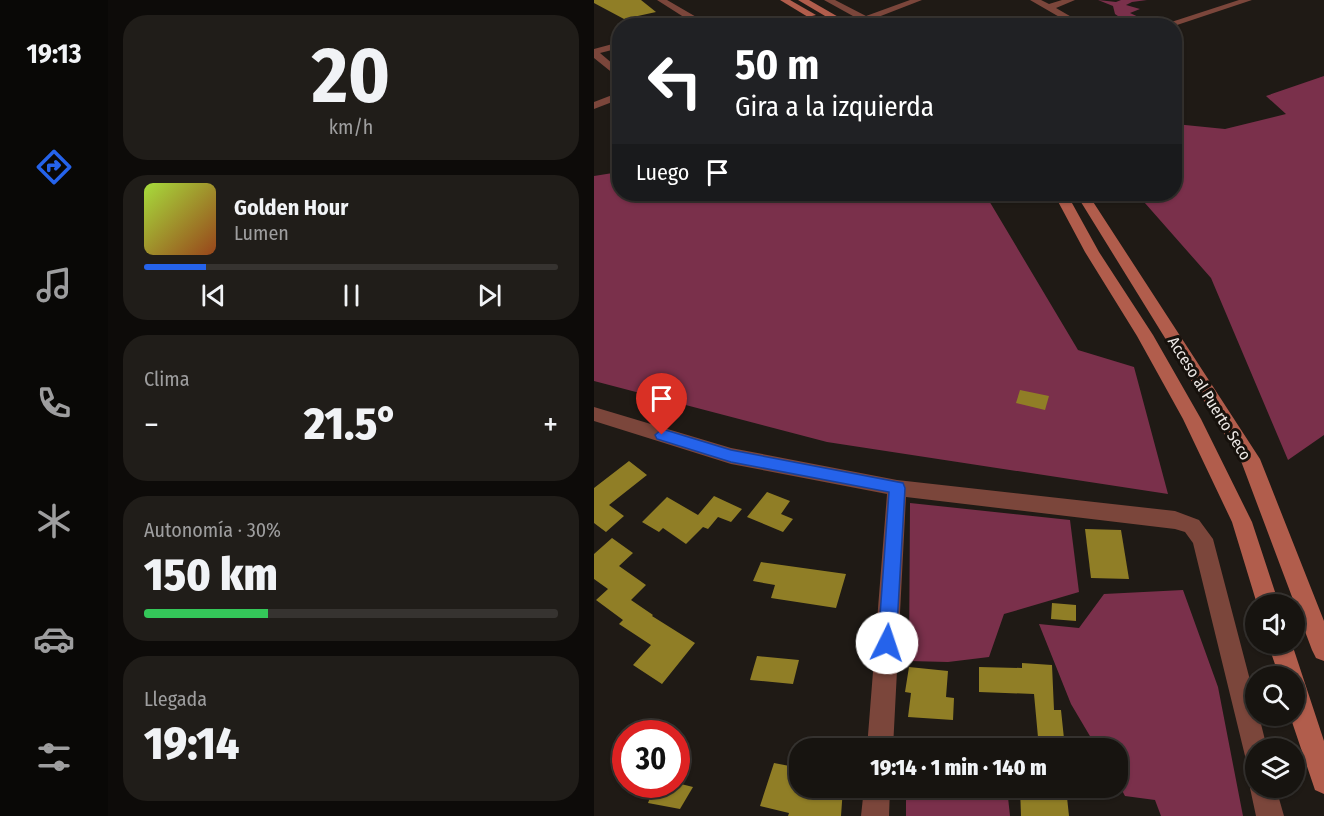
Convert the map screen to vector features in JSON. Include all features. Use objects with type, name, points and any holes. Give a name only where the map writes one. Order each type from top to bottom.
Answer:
[{"type":"main road","points":[[784,0],[816,18]]},
{"type":"main road","points":[[802,0],[835,18]]},
{"type":"main road","name":"Acceso al Puerto Seco","points":[[1064,201],[1092,252],[1145,335],[1192,419],[1242,522],[1265,594]]},
{"type":"main road","name":"Acceso al Puerto Seco","points":[[1086,201],[1250,459],[1324,650]]},
{"type":"main road","points":[[1305,722],[1324,781]]},
{"type":"street","points":[[661,0],[692,18]]},
{"type":"street","points":[[828,0],[866,18],[918,0]]},
{"type":"street","points":[[1034,0],[1069,18]]},
{"type":"street","points":[[1050,7],[1071,0]]},
{"type":"street","points":[[1182,20],[1248,0]]},
{"type":"street","points":[[594,52],[612,47]]},
{"type":"street","points":[[594,52],[612,69]]},
{"type":"street","points":[[594,106],[612,98]]},
{"type":"street","points":[[594,414],[731,456],[897,488],[1174,520],[1192,526],[1203,539],[1252,738]]},
{"type":"street","points":[[881,738],[897,488]]},
{"type":"street","points":[[875,816],[876,798]]},
{"type":"street","points":[[1266,798],[1270,816]]},
{"type":"shaded area","points":[[1098,0],[1116,2],[1147,0],[1126,5],[1140,9],[1130,13],[1141,18],[1122,18],[1115,14],[1113,6]]},
{"type":"shaded area","points":[[1324,76],[1324,435],[1288,460],[1211,278],[1143,201],[1182,201],[1182,125],[1225,129],[1286,114],[1266,96]]},
{"type":"shaded area","points":[[612,173],[612,201],[989,201],[1078,350],[1134,367],[1168,494],[827,442],[594,381],[594,176]]},
{"type":"shaded area","points":[[910,503],[1070,520],[1079,592],[1004,614],[989,657],[948,662],[909,661]]},
{"type":"shaded area","points":[[1183,590],[1218,687],[1243,816],[1161,816],[1155,800],[1128,796],[1128,738],[1091,738],[1071,704],[1039,624],[1079,628],[1104,594]]},
{"type":"shaded area","points":[[906,798],[1008,798],[1010,816],[906,816]]},
{"type":"building","points":[[594,0],[641,0],[656,12],[622,18],[594,3]]},
{"type":"building","points":[[1020,390],[1049,396],[1045,410],[1016,403]]},
{"type":"building","points":[[629,461],[647,475],[609,505],[624,516],[606,532],[594,523],[594,488]]},
{"type":"building","points":[[767,492],[790,501],[781,514],[793,519],[783,532],[747,517]]},
{"type":"building","points":[[714,496],[742,509],[731,522],[718,517],[708,529],[703,527],[686,544],[663,528],[659,532],[642,522],[667,497],[698,515]]},
{"type":"building","points":[[1085,529],[1121,530],[1129,579],[1091,578]]},
{"type":"building","points":[[612,538],[633,553],[619,566],[646,585],[631,600],[695,643],[662,684],[633,665],[651,645],[619,624],[623,620],[596,600],[608,589],[594,579],[594,554]]},
{"type":"building","points":[[761,562],[846,574],[836,608],[771,598],[775,585],[753,581]]},
{"type":"building","points":[[1052,603],[1076,605],[1076,621],[1051,619]]},
{"type":"building","points":[[757,656],[799,660],[793,684],[750,680]]},
{"type":"building","points":[[1022,663],[1052,665],[1054,710],[1061,710],[1064,738],[1038,738],[1034,694],[979,692],[979,667],[1022,668]]},
{"type":"building","points":[[909,667],[948,671],[946,697],[954,698],[953,720],[908,717],[911,693],[905,692]]},
{"type":"building","points":[[774,763],[789,766],[789,798],[842,798],[841,816],[788,816],[789,813],[760,806]]},
{"type":"building","points":[[650,798],[686,798],[680,809],[648,803]]},
{"type":"building","points":[[1020,798],[1067,798],[1069,816],[1021,816]]},
{"type":"route","points":[[662,435],[731,456],[897,488],[887,643]]}]
